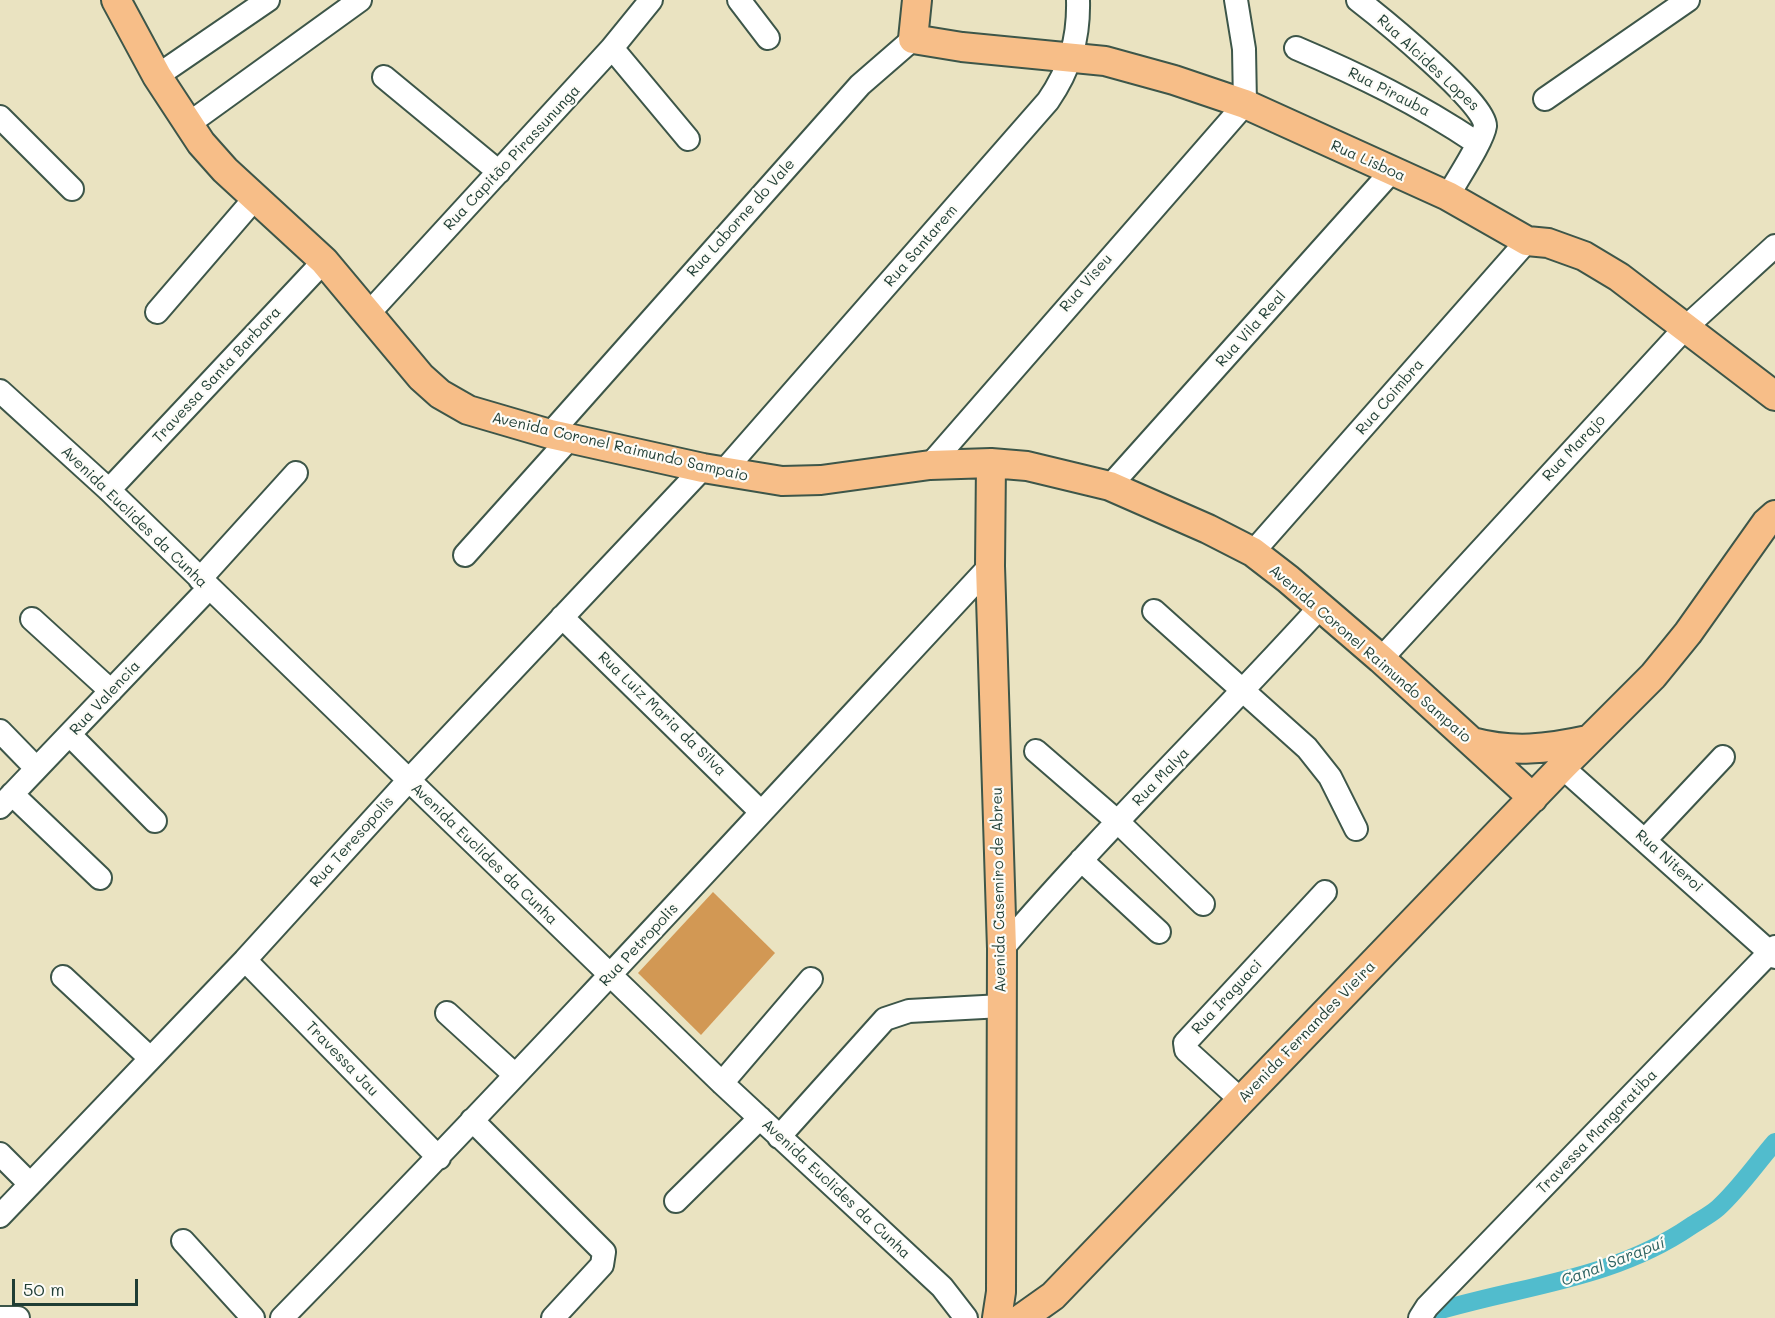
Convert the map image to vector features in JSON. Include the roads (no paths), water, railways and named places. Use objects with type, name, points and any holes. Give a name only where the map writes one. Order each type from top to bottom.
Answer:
[{"type":"main road","name":"Avenida Coronel Raimundo Sampaio","points":[[116,0],[156,76],[187,125],[225,170],[324,261],[421,377],[440,394],[468,410],[560,436],[713,470],[782,481],[821,480],[930,465],[991,463],[1027,466],[1110,486],[1208,529],[1252,552],[1320,606],[1381,659],[1533,798]]},
{"type":"main road","points":[[914,39],[917,0]]},
{"type":"main road","name":"Rua Lisboa","points":[[914,39],[1105,62],[1136,69],[1245,104],[1448,196],[1527,241],[1548,243],[1584,256],[1619,277],[1775,396]]},
{"type":"main road","name":"Avenida Casemiro de Abreu","points":[[991,463],[990,566],[1002,948],[1001,1292],[998,1318]]},
{"type":"main road","name":"Avenida Fernandes Vieira","points":[[1022,1318],[1053,1296],[1588,740],[1653,676],[1688,633],[1766,523],[1775,515]]},
{"type":"main road","points":[[1472,742],[1497,749],[1539,750],[1588,740]]},
{"type":"street","points":[[156,76],[268,0]]},
{"type":"street","points":[[187,125],[360,0]]},
{"type":"street","name":"Rua Capitão Pirassununga","points":[[369,313],[612,48],[651,0]]},
{"type":"street","points":[[739,0],[768,38]]},
{"type":"street","name":"Rua Santarem","points":[[713,470],[1048,101],[1062,80],[1072,58],[1078,22],[1078,0]]},
{"type":"street","points":[[1236,0],[1244,49],[1245,104]]},
{"type":"street","name":"Rua Alcides Lopes","points":[[1358,0],[1442,72],[1483,116],[1485,129],[1448,196]]},
{"type":"street","points":[[1545,99],[1688,0]]},
{"type":"street","name":"Rua Laborne do Vale","points":[[465,555],[560,436],[860,85],[914,39]]},
{"type":"street","points":[[612,48],[688,139]]},
{"type":"street","name":"Rua Pirauba","points":[[1296,48],[1376,82],[1425,108],[1477,143]]},
{"type":"street","points":[[384,77],[499,172]]},
{"type":"street","name":"Rua Viseu","points":[[930,465],[1245,104]]},
{"type":"street","points":[[0,117],[72,189]]},
{"type":"street","name":"Rua Vila Real","points":[[1110,486],[1391,172]]},
{"type":"street","points":[[157,312],[256,197]]},
{"type":"street","name":"Rua Coimbra","points":[[1252,552],[1527,241]]},
{"type":"street","name":"Rua Marajo","points":[[1381,659],[1686,327],[1775,246]]},
{"type":"street","name":"Travessa Santa Barbara","points":[[110,490],[324,261]]},
{"type":"street","name":"Avenida Euclides da Cunha","points":[[2,396],[110,490],[722,1083],[942,1287],[966,1318]]},
{"type":"street","name":"Rua Teresopolis","points":[[0,1216],[245,960],[562,617],[713,470]]},
{"type":"street","name":"Rua Valencia","points":[[6,800],[111,691],[296,473]]},
{"type":"street","name":"Rua Petropolis","points":[[282,1318],[439,1158],[472,1120],[611,976],[990,566]]},
{"type":"street","name":"Rua Malya","points":[[1002,948],[1081,860],[1244,692],[1320,606]]},
{"type":"street","points":[[1154,611],[1307,748],[1338,791],[1356,829]]},
{"type":"street","name":"Rua Luiz Maria da Silva","points":[[562,617],[761,812]]},
{"type":"street","points":[[32,619],[111,691]]},
{"type":"street","points":[[0,731],[36,768]]},
{"type":"street","points":[[70,735],[155,821]]},
{"type":"street","points":[[1036,751],[1118,822],[1203,904]]},
{"type":"street","points":[[1645,840],[1723,757]]},
{"type":"street","name":"Rua Niteroi","points":[[1562,767],[1773,952]]},
{"type":"street","points":[[6,800],[100,879]]},
{"type":"street","points":[[1081,860],[1159,932]]},
{"type":"street","name":"Rua Iraguaci","points":[[1241,1100],[1186,1050],[1185,1043],[1325,892]]},
{"type":"street","name":"Travessa Mangaratiba","points":[[1424,1312],[1773,952]]},
{"type":"street","name":"Travessa Jau","points":[[245,960],[439,1158]]},
{"type":"street","points":[[63,977],[150,1058]]},
{"type":"street","points":[[722,1083],[811,979]]},
{"type":"street","points":[[779,1137],[885,1019],[909,1011],[1002,1006]]},
{"type":"street","points":[[447,1013],[515,1075]]},
{"type":"street","points":[[676,1200],[759,1118]]},
{"type":"street","points":[[472,1120],[604,1252],[603,1265],[553,1318]]},
{"type":"street","points":[[0,1154],[30,1184]]},
{"type":"street","points":[[183,1241],[253,1318]]},
{"type":"street","points":[[0,1318],[18,1318]]},
{"type":"waterway","name":"Canal Sarapuí","points":[[1418,1317],[1593,1272],[1659,1245],[1705,1217],[1726,1201],[1775,1142]]}]
